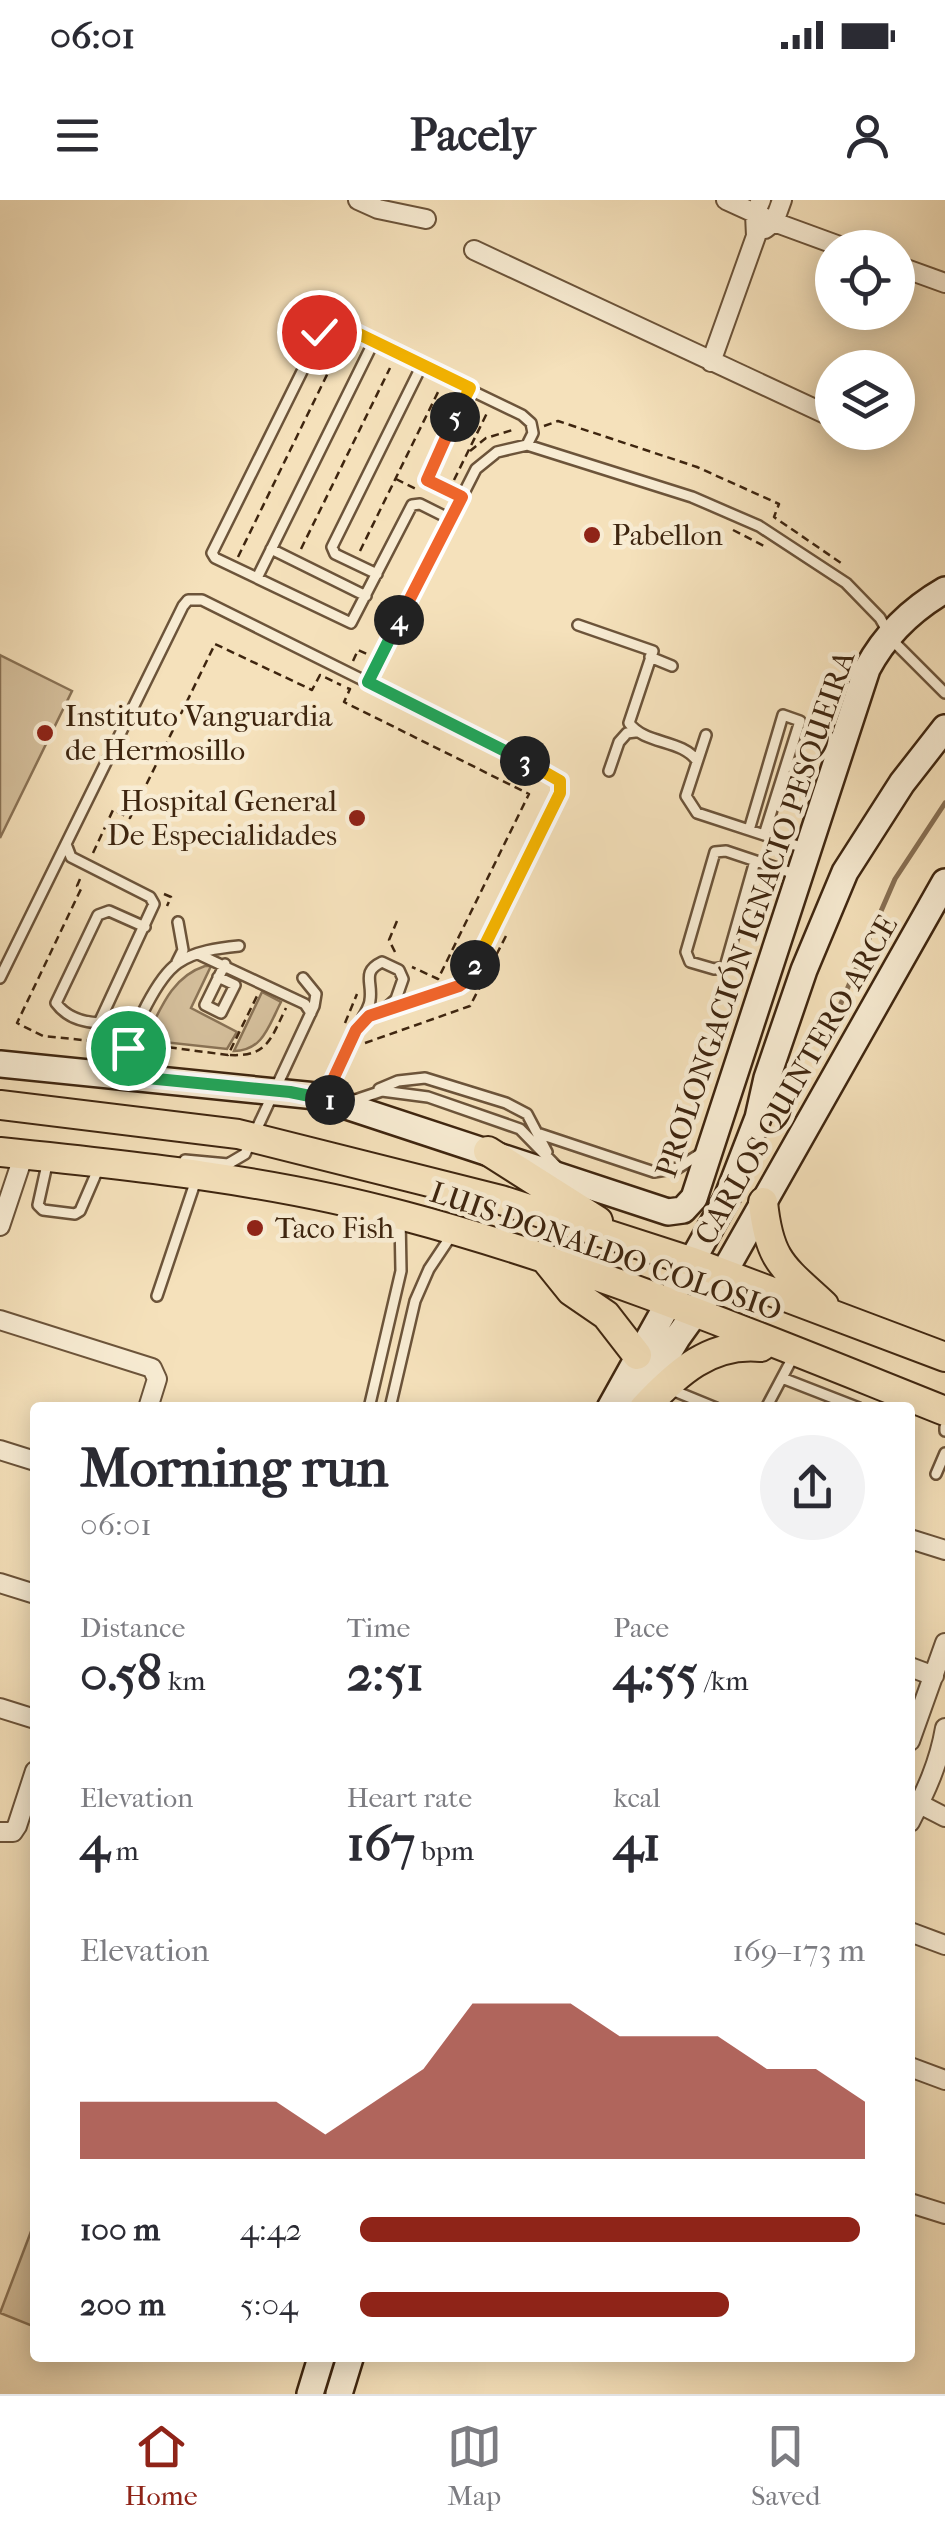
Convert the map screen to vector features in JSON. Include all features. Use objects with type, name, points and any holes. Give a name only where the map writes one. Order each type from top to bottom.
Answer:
[{"type":"main road","name":"PROLONGACIÓN IGNACIO PESQUEIRA","points":[[558,1168],[668,1212],[680,1211],[691,1203],[753,1024],[806,849],[882,645],[908,616],[945,590]]},
{"type":"main road","name":"CARLOS QUINTERO ARCE","points":[[613,1402],[666,1303],[693,1262],[744,1160],[822,920],[845,872],[902,782],[945,728]]},
{"type":"main road","name":"CARLOS QUINTERO ARCE","points":[[639,1402],[724,1274],[945,882]]},
{"type":"main road","points":[[753,1024],[768,1078]]},
{"type":"main road","points":[[5,1059],[44,1068],[356,1100],[488,1151],[558,1168]]},
{"type":"main road","name":"LUIS DONALDO COLOSIO","points":[[0,1105],[254,1138],[501,1200],[693,1262],[945,1358]]},
{"type":"main road","points":[[488,1151],[637,1245]]},
{"type":"main road","name":"LUIS DONALDO COLOSIO","points":[[24,1154],[242,1180],[455,1230],[545,1259],[793,1351],[896,1399]]},
{"type":"main road","points":[[763,1202],[772,1250],[785,1270],[836,1317]]},
{"type":"main road","points":[[545,1259],[571,1291],[606,1315],[638,1354]]},
{"type":"main road","points":[[650,1402],[692,1363],[733,1346],[793,1351]]},
{"type":"main road","name":"LUIS DONALDO COLOSIO","points":[[915,1404],[945,1411]]},
{"type":"main road","points":[[310,2394],[322,2362]]},
{"type":"main road","points":[[318,2394],[322,2362]]},
{"type":"main road","points":[[339,2394],[349,2362]]},
{"type":"street","points":[[358,200],[426,219]]},
{"type":"street","points":[[726,200],[758,207],[774,222],[815,237]]},
{"type":"street","points":[[756,236],[774,222],[782,200]]},
{"type":"street","points":[[711,362],[756,236],[758,207]]},
{"type":"street","points":[[474,250],[815,409]]},
{"type":"street","points":[[915,272],[945,283]]},
{"type":"street","points":[[0,1226],[24,1154]]},
{"type":"street","points":[[0,1320],[152,1368],[156,1379],[150,1402]]},
{"type":"street","points":[[0,1450],[30,1460]]},
{"type":"street","points":[[915,1540],[945,1550]]},
{"type":"street","points":[[0,1583],[30,1592]]},
{"type":"street","points":[[915,1727],[945,1642]]},
{"type":"street","points":[[915,1669],[934,1676]]},
{"type":"street","points":[[0,1708],[30,1717]]},
{"type":"street","points":[[945,1728],[940,1754],[915,1802],[945,1817]]},
{"type":"street","points":[[0,1832],[13,1832],[17,1826],[30,1786]]},
{"type":"street","points":[[915,1934],[945,1945]]},
{"type":"street","points":[[915,2069],[945,2080]]},
{"type":"street","points":[[915,2205],[945,2214]]},
{"type":"lane","points":[[450,519],[420,504],[412,505],[355,621],[347,622],[215,558],[213,548],[324,322],[330,320],[522,414],[532,427],[527,444]]},
{"type":"lane","points":[[257,578],[374,341]]},
{"type":"lane","points":[[377,574],[335,554],[332,547],[422,365]]},
{"type":"lane","points":[[462,497],[429,482],[427,476],[470,388]]},
{"type":"lane","points":[[368,682],[450,519],[485,459],[527,444],[692,497],[742,518],[830,570],[872,609],[896,620],[908,616]]},
{"type":"lane","points":[[271,549],[366,596]]},
{"type":"lane","points":[[0,978],[188,600],[202,600],[554,775],[562,786],[466,981],[391,1006],[360,1024]]},
{"type":"lane","points":[[872,609],[882,645],[945,693]]},
{"type":"lane","points":[[872,609],[882,645]]},
{"type":"lane","points":[[578,625],[652,652],[609,772]]},
{"type":"lane","points":[[650,657],[672,666]]},
{"type":"lane","points":[[749,830],[783,715],[800,721],[764,835]]},
{"type":"lane","points":[[630,717],[632,729],[689,752],[697,761]]},
{"type":"lane","points":[[620,742],[627,733],[638,732]]},
{"type":"lane","points":[[706,735],[686,796],[689,806],[697,813],[806,849]]},
{"type":"lane","points":[[66,842],[71,857],[150,897],[154,904],[145,927],[98,1023],[80,1020],[60,1008],[56,1002],[98,916],[109,911],[145,927]]},
{"type":"lane","points":[[755,862],[726,967],[714,969],[690,962],[686,952],[716,852],[720,850],[798,875]]},
{"type":"lane","points":[[56,862],[71,857]]},
{"type":"lane","points":[[116,1075],[156,989],[183,950],[178,922]]},
{"type":"lane","points":[[174,966],[196,955],[240,946]]},
{"type":"lane","points":[[196,955],[225,964],[306,1004],[311,1013]]},
{"type":"lane","points":[[391,1006],[403,979],[400,970],[382,962],[372,967],[368,976],[370,994],[330,1086],[332,1097],[356,1100],[398,1091],[654,1172],[678,1168],[712,1143]]},
{"type":"lane","points":[[218,977],[225,964]]},
{"type":"lane","points":[[167,1158],[228,1164],[245,1154],[311,1013],[316,994],[303,978]]},
{"type":"lane","points":[[370,994],[391,1006]]},
{"type":"lane","points":[[356,1100],[398,1081],[440,1081],[526,1114],[558,1168]]},
{"type":"lane","points":[[520,1130],[558,1168]]},
{"type":"lane","points":[[24,1154],[38,1205],[43,1210],[75,1214],[105,1164],[148,1156]]},
{"type":"lane","points":[[157,1296],[198,1174]]},
{"type":"lane","points":[[370,1402],[403,1253],[400,1215]]},
{"type":"lane","points":[[391,1402],[411,1312],[430,1269],[455,1230]]},
{"type":"lane","points":[[392,1306],[411,1312]]},
{"type":"lane","points":[[769,1402],[793,1351]]},
{"type":"lane","points":[[782,1378],[844,1402]]},
{"type":"lane","points":[[665,1387],[701,1402]]},
{"type":"lane","points":[[936,1474],[945,1453]]},
{"type":"path","points":[[283,555],[289,544],[300,550],[393,362]]},
{"type":"path","points":[[395,478],[441,387]]},
{"type":"path","points":[[464,461],[486,438],[558,421],[714,474],[779,504],[774,517],[848,568]]},
{"type":"path","points":[[728,528],[774,552]]},
{"type":"path","points":[[117,1044],[43,1036],[17,1024],[81,889],[77,886],[113,810],[130,818],[215,644],[312,690],[320,676],[350,689],[344,702],[529,794],[438,978],[407,964]]},
{"type":"path","points":[[348,672],[358,650],[379,660]]},
{"type":"path","points":[[164,913],[170,899]]},
{"type":"path","points":[[397,921],[388,940],[399,957]]},
{"type":"path","points":[[228,1055],[261,988]]},
{"type":"path","points":[[139,1044],[245,1056],[264,1048],[289,1002]]},
{"type":"shaded area","points":[[0,655],[72,691],[0,838]]},
{"type":"shaded area","points":[[211,966],[191,1008],[237,1032],[227,1049],[145,1040],[175,986]]},
{"type":"shaded area","points":[[262,992],[281,1002],[269,1028],[252,1047],[234,1051]]},
{"type":"shaded area","points":[[30,2234],[30,2325],[0,2313]]},
{"type":"waterway","points":[[835,1017],[895,879],[945,803]]},
{"type":"place","name":"Pabellon","points":[[592,535]]},
{"type":"place","name":"Instituto Vanguardia de Hermosillo","points":[[45,733]]},
{"type":"place","name":"Hospital General De Especialidades","points":[[357,818]]},
{"type":"place","name":"Taco Fish","points":[[255,1228]]},
{"type":"route","points":[[128,1048],[116,1075],[290,1092],[345,1104],[332,1097],[330,1086],[360,1024],[369,1016],[466,981],[562,786],[554,775],[368,682],[462,497],[429,482],[427,476],[470,388],[330,320],[324,322],[319,332]]}]
